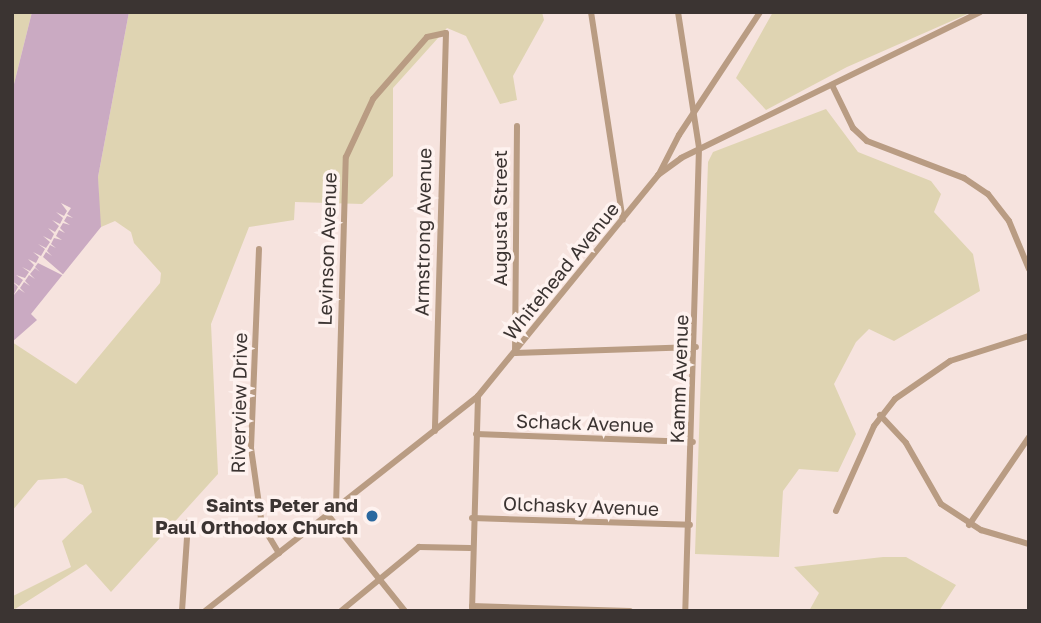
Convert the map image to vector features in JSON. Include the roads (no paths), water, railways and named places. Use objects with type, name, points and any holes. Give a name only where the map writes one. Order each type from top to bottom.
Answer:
[{"type":"street","points":[[592,12],[623,220]]},
{"type":"street","name":"Kamm Avenue","points":[[678,12],[699,148],[696,347],[685,611]]},
{"type":"street","name":"Whitehead Avenue","points":[[205,611],[478,396],[658,176],[699,148],[980,12]]},
{"type":"street","points":[[658,176],[692,116],[760,14]]},
{"type":"street","name":"Armstrong Avenue","points":[[435,431],[446,33]]},
{"type":"street","name":"Levinson Avenue","points":[[336,508],[346,157],[373,99],[427,37],[446,33]]},
{"type":"street","points":[[832,85],[853,128],[867,141],[964,178],[988,194],[1009,221],[1029,270]]},
{"type":"street","name":"Augusta Street","points":[[515,353],[517,126]]},
{"type":"street","name":"Riverview Drive","points":[[259,248],[251,448],[262,525],[279,553]]},
{"type":"street","points":[[836,511],[880,415],[950,361],[1029,336]]},
{"type":"street","points":[[515,353],[696,347]]},
{"type":"street","points":[[478,396],[470,548],[472,608],[630,611]]},
{"type":"street","points":[[880,415],[906,443],[941,504],[969,525],[1029,544]]},
{"type":"street","name":"Schack Avenue","points":[[476,435],[693,442]]},
{"type":"street","points":[[969,525],[1029,437]]},
{"type":"street","points":[[327,514],[405,611]]},
{"type":"street","name":"Olchasky Avenue","points":[[472,518],[690,525]]},
{"type":"street","points":[[183,611],[188,523]]},
{"type":"street","points":[[341,611],[419,547],[470,548]]},
{"type":"place","name":"Saints Peter and Paul Orthodox Church","points":[[372,516]]}]
